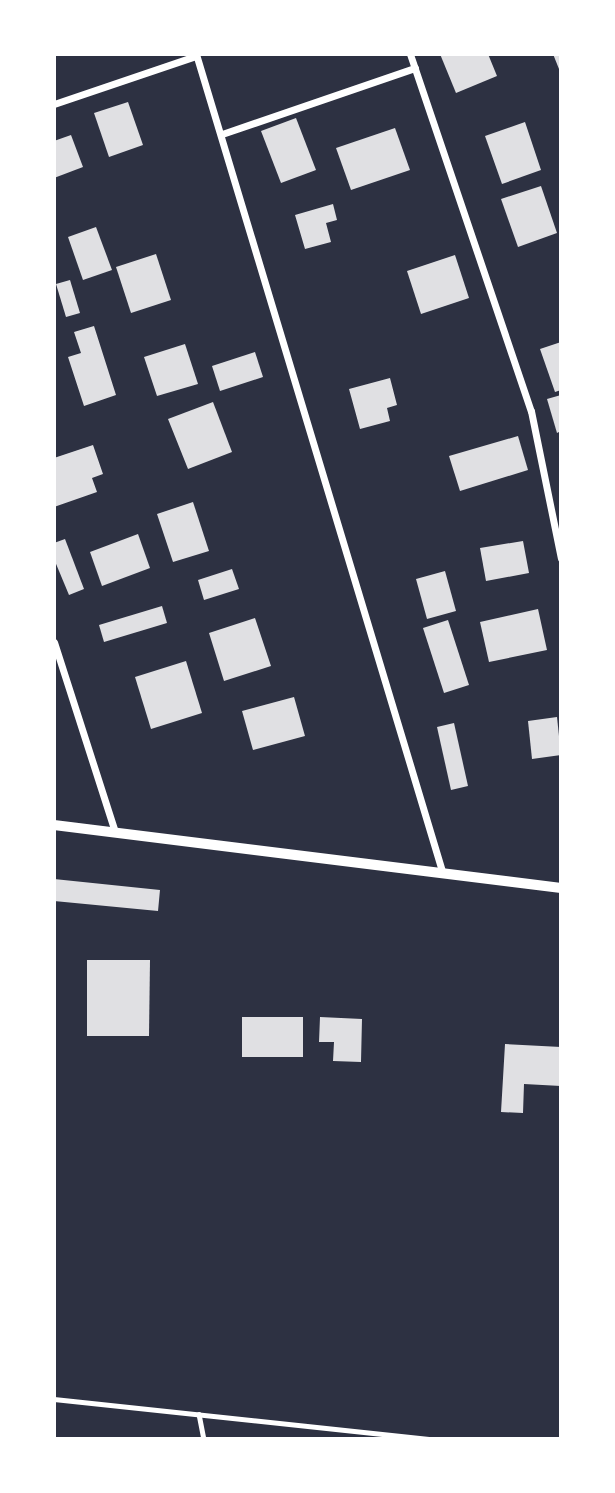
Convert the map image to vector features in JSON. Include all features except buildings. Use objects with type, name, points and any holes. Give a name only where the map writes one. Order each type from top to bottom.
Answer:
[{"type":"street","points":[[410,54],[531,411],[561,558]]},
{"type":"street","points":[[54,104],[196,55],[443,874]]},
{"type":"street","points":[[222,134],[415,68]]},
{"type":"street","points":[[54,642],[115,832]]},
{"type":"street","points":[[54,825],[561,888]]},
{"type":"lane","points":[[54,1399],[431,1439]]},
{"type":"lane","points":[[198,1414],[204,1439]]}]
